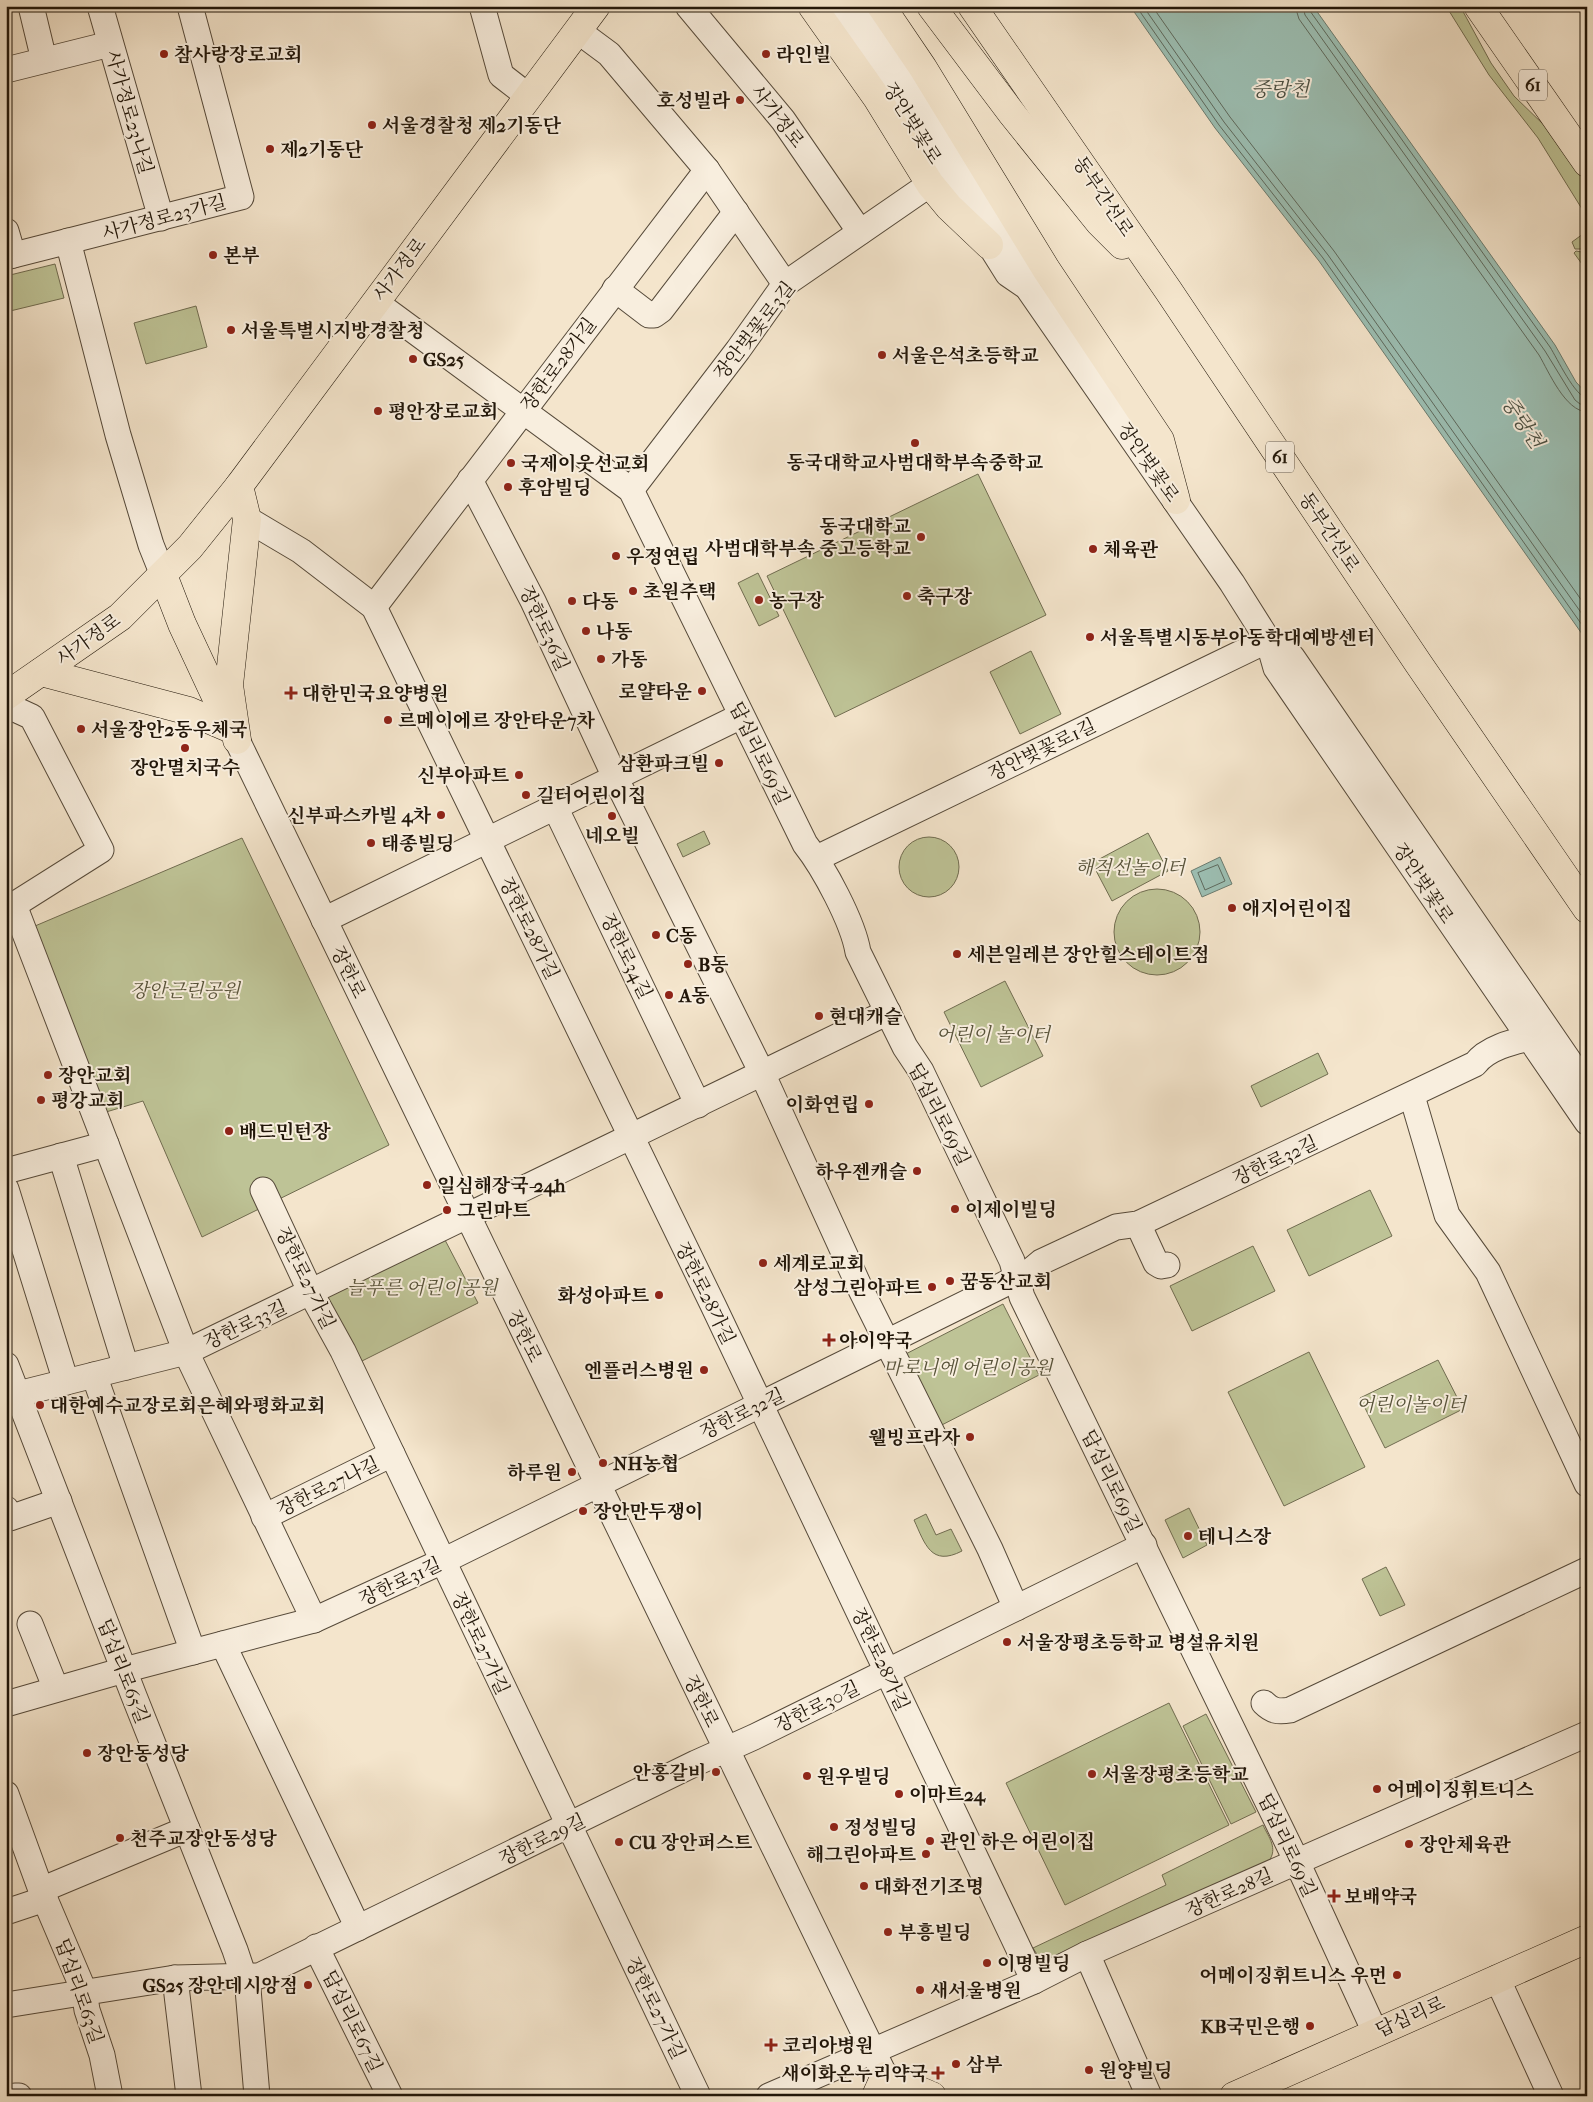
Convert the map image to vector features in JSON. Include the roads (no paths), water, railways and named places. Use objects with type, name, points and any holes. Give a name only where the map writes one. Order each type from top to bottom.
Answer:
[{"type":"main road","name":"사가정로","points":[[6,696],[120,617],[190,547],[238,486],[596,6]]},
{"type":"main road","points":[[812,6],[877,98],[930,184],[949,207],[989,245]]},
{"type":"main road","points":[[881,6],[923,68],[1046,270],[1160,440],[1176,500]]},
{"type":"main road","points":[[931,6],[1013,115],[1099,222],[1168,290]]},
{"type":"main road","name":"동부간선로","points":[[972,6],[1168,290],[1422,670],[1587,909]]},
{"type":"main road","name":"61","points":[[1478,6],[1587,163]]},
{"type":"main road","points":[[1486,6],[1498,35]]},
{"type":"main road","points":[[234,734],[229,685],[247,519],[238,486]]},
{"type":"main road","name":"장한로","points":[[162,575],[182,624],[234,734]]},
{"type":"main road","points":[[41,672],[189,711],[234,734]]},
{"type":"main road","name":"답십리로","points":[[1234,2096],[1587,1938]]},
{"type":"main road","points":[[884,2089],[932,2096]]},
{"type":"street","points":[[31,6],[44,60]]},
{"type":"street","name":"사가정로23나길","points":[[100,6],[161,218]]},
{"type":"street","name":"사가정로23가길","points":[[6,231],[10,256],[241,196],[190,6]]},
{"type":"street","points":[[482,6],[501,75],[528,96]]},
{"type":"street","name":"사가정로","points":[[688,6],[783,120],[860,232]]},
{"type":"street","name":"장안벚꽃로","points":[[834,6],[884,77],[1008,274],[1027,287],[1176,500],[1268,640],[1276,668],[1538,1033],[1587,1087]]},
{"type":"street","name":"장안벚꽃로","points":[[859,6],[921,96],[1024,263],[1027,287]]},
{"type":"street","points":[[578,31],[609,54],[707,170],[785,284]]},
{"type":"street","points":[[7,66],[44,60],[110,44]]},
{"type":"street","name":"장한로28가길","points":[[374,607],[707,170]]},
{"type":"street","name":"장안벚꽃로3길","points":[[631,490],[738,350],[785,284],[930,184]]},
{"type":"street","points":[[615,289],[648,315],[654,315],[661,310],[736,212]]},
{"type":"street","points":[[68,242],[118,435],[162,575]]},
{"type":"street","name":"답십리로69길","points":[[375,302],[631,490],[805,844],[817,858],[855,937],[858,952],[905,1048],[921,1071],[1012,1261],[1023,1275],[1022,1297],[1297,1862],[1375,2032]]},
{"type":"street","name":"장한로36길","points":[[470,480],[533,601],[615,778]]},
{"type":"street","name":"장한로28가길","points":[[247,519],[301,551],[374,607],[760,1404],[1034,1981]]},
{"type":"street","name":"장안벚꽃로1길","points":[[817,858],[1268,640]]},
{"type":"street","points":[[6,705],[32,717],[101,850],[10,907],[106,1144],[186,1352],[314,1620]]},
{"type":"street","points":[[324,920],[741,716]]},
{"type":"street","name":"장한로","points":[[234,734],[872,2051],[884,2089]]},
{"type":"street","points":[[615,778],[762,1073],[886,1342],[986,1540],[1016,1608]]},
{"type":"street","name":"장한로34길","points":[[555,807],[698,1104]]},
{"type":"street","points":[[468,1216],[888,1012]]},
{"type":"street","name":"장안벚꽃로","points":[[1538,1033],[1587,1122]]},
{"type":"street","name":"장한로32길","points":[[597,1484],[1023,1275],[1045,1272],[1122,1240],[1138,1224],[1412,1096],[1475,1064],[1480,1057],[1510,1042],[1538,1033]]},
{"type":"street","name":"장한로32길","points":[[1412,1096],[1437,1093],[1461,1085],[1517,1054],[1538,1033]]},
{"type":"street","points":[[1412,1096],[1447,1215],[1488,1272],[1587,1484]]},
{"type":"street","points":[[6,1171],[106,1144]]},
{"type":"street","points":[[62,1156],[126,1367]]},
{"type":"street","points":[[6,1189],[66,1382]]},
{"type":"street","name":"장한로27가길","points":[[263,1190],[310,1293],[343,1351],[698,2096]]},
{"type":"street","name":"장한로33길","points":[[12,1396],[186,1352],[468,1216]]},
{"type":"street","points":[[1138,1224],[1156,1263],[1161,1266],[1167,1265]]},
{"type":"street","name":"답십리로65길","points":[[6,1365],[12,1396],[59,1501],[124,1670],[236,1950],[248,1989],[257,2096]]},
{"type":"street","points":[[94,1375],[193,1652]]},
{"type":"street","name":"장한로27나길","points":[[264,1517],[392,1454]]},
{"type":"street","name":"장한로31길","points":[[6,1704],[124,1670],[314,1620],[443,1561],[597,1484]]},
{"type":"street","points":[[6,1510],[10,1518],[59,1501]]},
{"type":"street","name":"장한로30길","points":[[726,1750],[1144,1545]]},
{"type":"street","points":[[1264,1702],[1271,1710],[1279,1712],[1290,1710],[1587,1570]]},
{"type":"street","points":[[30,1624],[56,1689]]},
{"type":"street","points":[[223,1644],[358,1928]]},
{"type":"street","name":"장한로28길","points":[[769,2096],[1034,1981],[1087,1954],[1587,1734]]},
{"type":"street","name":"장한로29길","points":[[6,2005],[56,1998],[84,1991],[175,1978],[259,1976],[726,1750]]},
{"type":"street","name":"답십리로63길","points":[[6,1794],[84,1991],[87,2010],[102,2055],[110,2096]]},
{"type":"street","points":[[6,1912],[187,1829]]},
{"type":"street","name":"답십리로67길","points":[[316,1947],[390,2096]]},
{"type":"street","points":[[1087,1954],[1149,2096]]},
{"type":"street","points":[[175,1978],[189,2096]]},
{"type":"street","points":[[1497,1978],[1551,2096]]},
{"type":"water","name":"중랑천","points":[[1130,6],[1313,6],[1555,345],[1576,382],[1587,394],[1587,641],[1319,261],[1215,128]]},
{"type":"water","points":[[1220,857],[1232,884],[1202,897],[1191,871]]},
{"type":"place","name":"참사랑장로교회","points":[[164,54]]},
{"type":"place","name":"라인빌","points":[[766,54]]},
{"type":"place","name":"호성빌라","points":[[740,100]]},
{"type":"place","name":"서울경찰청 제2기동단","points":[[372,125]]},
{"type":"place","name":"제2기동단","points":[[270,149]]},
{"type":"place","name":"본부","points":[[213,255]]},
{"type":"place","name":"서울특별시지방경찰청","points":[[231,330]]},
{"type":"place","name":"서울은석초등학교","points":[[882,355]]},
{"type":"place","name":"GS25","points":[[413,359]]},
{"type":"place","name":"평안장로교회","points":[[378,411]]},
{"type":"place","name":"동국대학교사범대학부속중학교","points":[[915,443]]},
{"type":"place","name":"국제이웃선교회","points":[[511,463]]},
{"type":"place","name":"후암빌딩","points":[[508,487]]},
{"type":"place","name":"동국대학교 사범대학부속 중고등학교","points":[[921,537]]},
{"type":"place","name":"체육관","points":[[1093,549]]},
{"type":"place","name":"우정연립","points":[[616,556]]},
{"type":"place","name":"초원주택","points":[[633,591]]},
{"type":"place","name":"축구장","points":[[907,596]]},
{"type":"place","name":"농구장","points":[[759,600]]},
{"type":"place","name":"다동","points":[[572,601]]},
{"type":"place","name":"나동","points":[[586,631]]},
{"type":"place","name":"서울특별시동부아동학대예방센터","points":[[1090,637]]},
{"type":"place","name":"가동","points":[[601,659]]},
{"type":"place","name":"로얄타운","points":[[702,691]]},
{"type":"place","name":"대한민국요양병원","points":[[291,693]]},
{"type":"place","name":"르메이에르 장안타운7차","points":[[388,720]]},
{"type":"place","name":"서울장안2동우체국","points":[[81,729]]},
{"type":"place","name":"장안멸치국수","points":[[185,748]]},
{"type":"place","name":"삼환파크빌","points":[[719,763]]},
{"type":"place","name":"신부아파트","points":[[519,775]]},
{"type":"place","name":"길터어린이집","points":[[526,795]]},
{"type":"place","name":"신부파스카빌 4차","points":[[441,815]]},
{"type":"place","name":"네오빌","points":[[612,816]]},
{"type":"place","name":"태종빌딩","points":[[371,843]]},
{"type":"place","name":"애지어린이집","points":[[1232,908]]},
{"type":"place","name":"C동","points":[[656,935]]},
{"type":"place","name":"세븐일레븐 장안힐스테이트점","points":[[957,954]]},
{"type":"place","name":"B동","points":[[688,964]]},
{"type":"place","name":"A동","points":[[669,995]]},
{"type":"place","name":"현대캐슬","points":[[819,1016]]},
{"type":"place","name":"장안교회","points":[[48,1075]]},
{"type":"place","name":"평강교회","points":[[41,1100]]},
{"type":"place","name":"이화연립","points":[[869,1104]]},
{"type":"place","name":"배드민턴장","points":[[229,1131]]},
{"type":"place","name":"하우젠캐슬","points":[[917,1171]]},
{"type":"place","name":"일심해장국-24h","points":[[427,1185]]},
{"type":"place","name":"이제이빌딩","points":[[955,1209]]},
{"type":"place","name":"그린마트","points":[[447,1210]]},
{"type":"place","name":"세계로교회","points":[[763,1263]]},
{"type":"place","name":"꿈동산교회","points":[[950,1281]]},
{"type":"place","name":"삼성그린아파트","points":[[932,1287]]},
{"type":"place","name":"화성아파트","points":[[659,1295]]},
{"type":"place","name":"아이약국","points":[[829,1340]]},
{"type":"place","name":"엔플러스병원","points":[[704,1370]]},
{"type":"place","name":"대한예수교장로회은혜와평화교회","points":[[40,1405]]},
{"type":"place","name":"웰빙프라자","points":[[970,1437]]},
{"type":"place","name":"NH농협","points":[[603,1463]]},
{"type":"place","name":"하루원","points":[[572,1472]]},
{"type":"place","name":"장안만두쟁이","points":[[583,1511]]},
{"type":"place","name":"테니스장","points":[[1188,1536]]},
{"type":"place","name":"서울장평초등학교 병설유치원","points":[[1007,1642]]},
{"type":"place","name":"장안동성당","points":[[87,1753]]},
{"type":"place","name":"안홍갈비","points":[[716,1772]]},
{"type":"place","name":"서울장평초등학교","points":[[1092,1774]]},
{"type":"place","name":"원우빌딩","points":[[807,1776]]},
{"type":"place","name":"어메이징휘트니스","points":[[1377,1789]]},
{"type":"place","name":"이마트24","points":[[899,1794]]},
{"type":"place","name":"정성빌딩","points":[[834,1827]]},
{"type":"place","name":"천주교장안동성당","points":[[120,1838]]},
{"type":"place","name":"관인 하은 어린이집","points":[[930,1841]]},
{"type":"place","name":"CU 장안퍼스트","points":[[619,1842]]},
{"type":"place","name":"장안체육관","points":[[1409,1844]]},
{"type":"place","name":"해그린아파트","points":[[926,1854]]},
{"type":"place","name":"대화전기조명","points":[[864,1886]]},
{"type":"place","name":"보배약국","points":[[1334,1896]]},
{"type":"place","name":"부흥빌딩","points":[[888,1932]]},
{"type":"place","name":"이명빌딩","points":[[987,1963]]},
{"type":"place","name":"어메이징휘트니스 우먼","points":[[1397,1975]]},
{"type":"place","name":"GS25 장안데시앙점","points":[[308,1985]]},
{"type":"place","name":"새서울병원","points":[[920,1990]]},
{"type":"place","name":"KB국민은행","points":[[1310,2026]]},
{"type":"place","name":"코리아병원","points":[[771,2045]]},
{"type":"place","name":"삼부","points":[[956,2064]]},
{"type":"place","name":"원양빌딩","points":[[1089,2070]]},
{"type":"place","name":"새이화온누리약국","points":[[938,2073]]},
{"type":"park label","name":"해적선놀이터","points":[[1130,867]]},
{"type":"park label","name":"장안근린공원","points":[[185,990]]},
{"type":"park label","name":"어린이 놀이터","points":[[993,1034]]},
{"type":"park label","name":"늘푸른 어린이공원","points":[[422,1287]]},
{"type":"park label","name":"마로니에 어린이공원","points":[[968,1367]]},
{"type":"park label","name":"어린이놀이터","points":[[1411,1404]]}]
